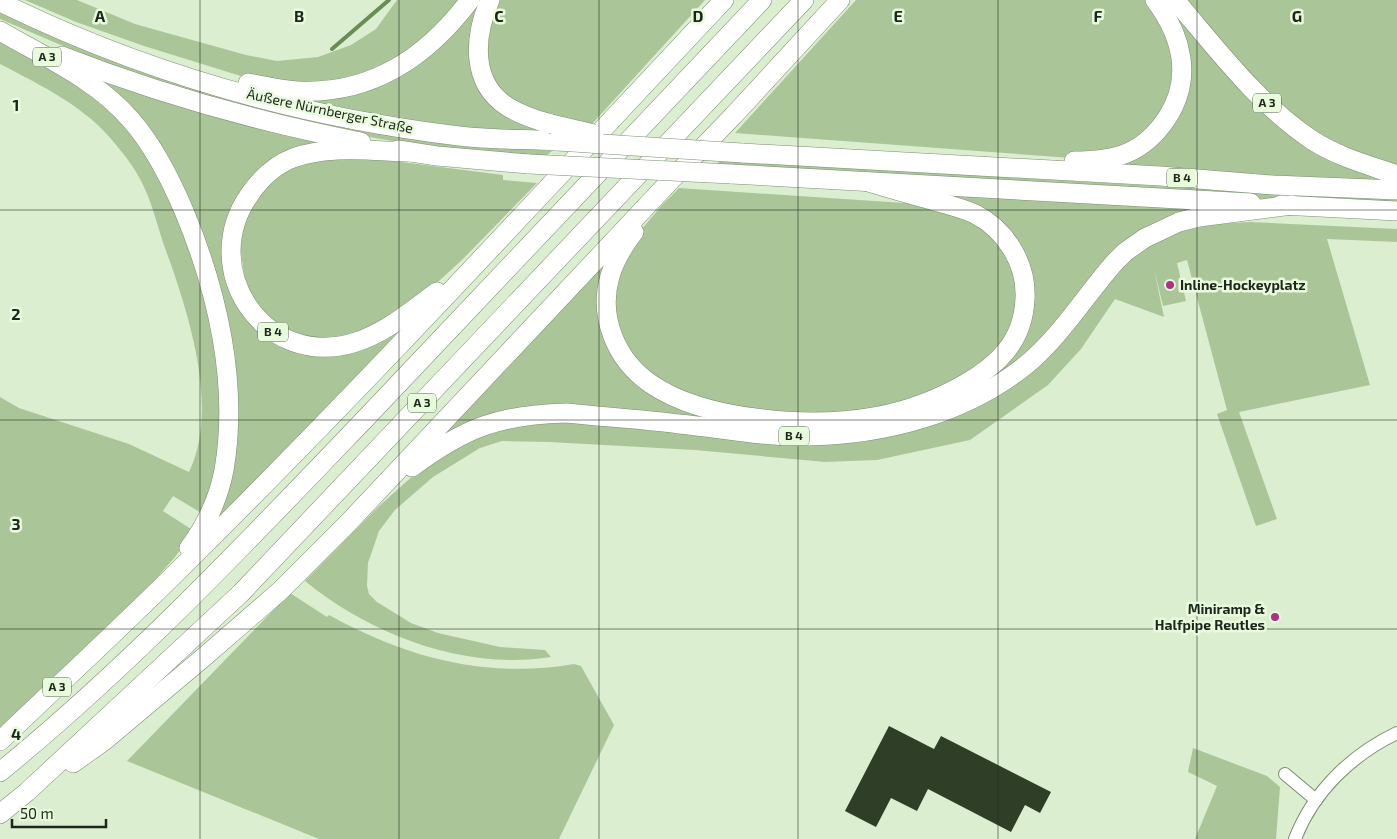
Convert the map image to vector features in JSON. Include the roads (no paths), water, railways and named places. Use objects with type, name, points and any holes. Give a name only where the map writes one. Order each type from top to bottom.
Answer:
[{"type":"highway","name":"B 4","points":[[146,62],[285,90],[299,91],[337,88],[375,78],[404,65],[416,57],[444,31],[470,0]]},
{"type":"highway","points":[[490,0],[481,24],[478,41],[478,59],[484,77],[493,93],[507,106],[536,119],[554,132]]},
{"type":"highway","points":[[673,53],[712,0]]},
{"type":"highway","points":[[483,256],[724,0]]},
{"type":"highway","name":"A 3","points":[[0,772],[62,720],[211,580],[540,236],[762,0]]},
{"type":"highway","name":"A 3","points":[[0,814],[27,792],[241,593],[804,0]]},
{"type":"highway","name":"B 4","points":[[966,167],[1104,160],[1129,152],[1151,137],[1172,110],[1179,93],[1183,71],[1175,34],[1155,0]]},
{"type":"highway","name":"A 3","points":[[1175,0],[1244,79],[1288,122],[1313,140],[1342,156],[1397,175]]},
{"type":"highway","name":"Äußere Nürnberger Straße","points":[[0,2],[82,39],[146,62],[206,83],[284,104],[399,128],[461,136],[554,132]]},
{"type":"highway","points":[[27,792],[70,765],[134,716],[280,591],[349,522],[838,3]]},
{"type":"highway","name":"Äußere Nürnberger Straße","points":[[0,30],[89,66],[200,103],[295,128],[410,152],[529,164],[868,182]]},
{"type":"highway","name":"A 3","points":[[0,30],[93,86],[120,108],[138,127],[157,155],[193,232],[208,276],[218,316],[225,361],[228,439],[224,471],[215,500],[202,530],[190,547],[113,633]]},
{"type":"highway","name":"B 4","points":[[554,132],[659,147],[742,153],[966,167],[1160,176],[1273,185],[1397,190]]},
{"type":"highway","name":"B 4","points":[[410,152],[347,150],[319,152],[292,159],[263,178],[246,199],[239,212],[231,247],[236,284],[252,313],[270,330],[285,339],[316,347],[352,343],[385,328],[403,317],[483,256]]},
{"type":"highway","points":[[671,180],[625,244],[610,275],[607,297],[609,326],[623,356],[641,377],[653,386],[688,402],[726,413],[756,418],[824,421],[874,417],[912,407],[954,390],[985,372],[1007,350],[1015,339],[1023,315],[1026,297],[1024,276],[1020,263],[1008,242],[990,224],[965,210],[868,182]]},
{"type":"highway","name":"B 4","points":[[868,182],[1397,211]]},
{"type":"highway","name":"B 4","points":[[349,522],[437,449],[478,428],[513,417],[566,414],[806,436],[871,431],[930,416],[990,389],[1027,364],[1059,331],[1115,262],[1125,252],[1145,238],[1179,222],[1199,217],[1292,205]]},
{"type":"highway","name":"A 3","points":[[0,741],[186,563],[276,473],[483,256]]},
{"type":"street","points":[[1294,839],[1303,819],[1333,779],[1376,744],[1397,733]]},
{"type":"street","points":[[1285,774],[1316,800]]},
{"type":"waterway","points":[[332,49],[389,0]]},
{"type":"place","name":"Inline-Hockeyplatz","points":[[1170,285]]},
{"type":"place","name":"Miniramp & Halfpipe Reutles","points":[[1275,617]]}]
